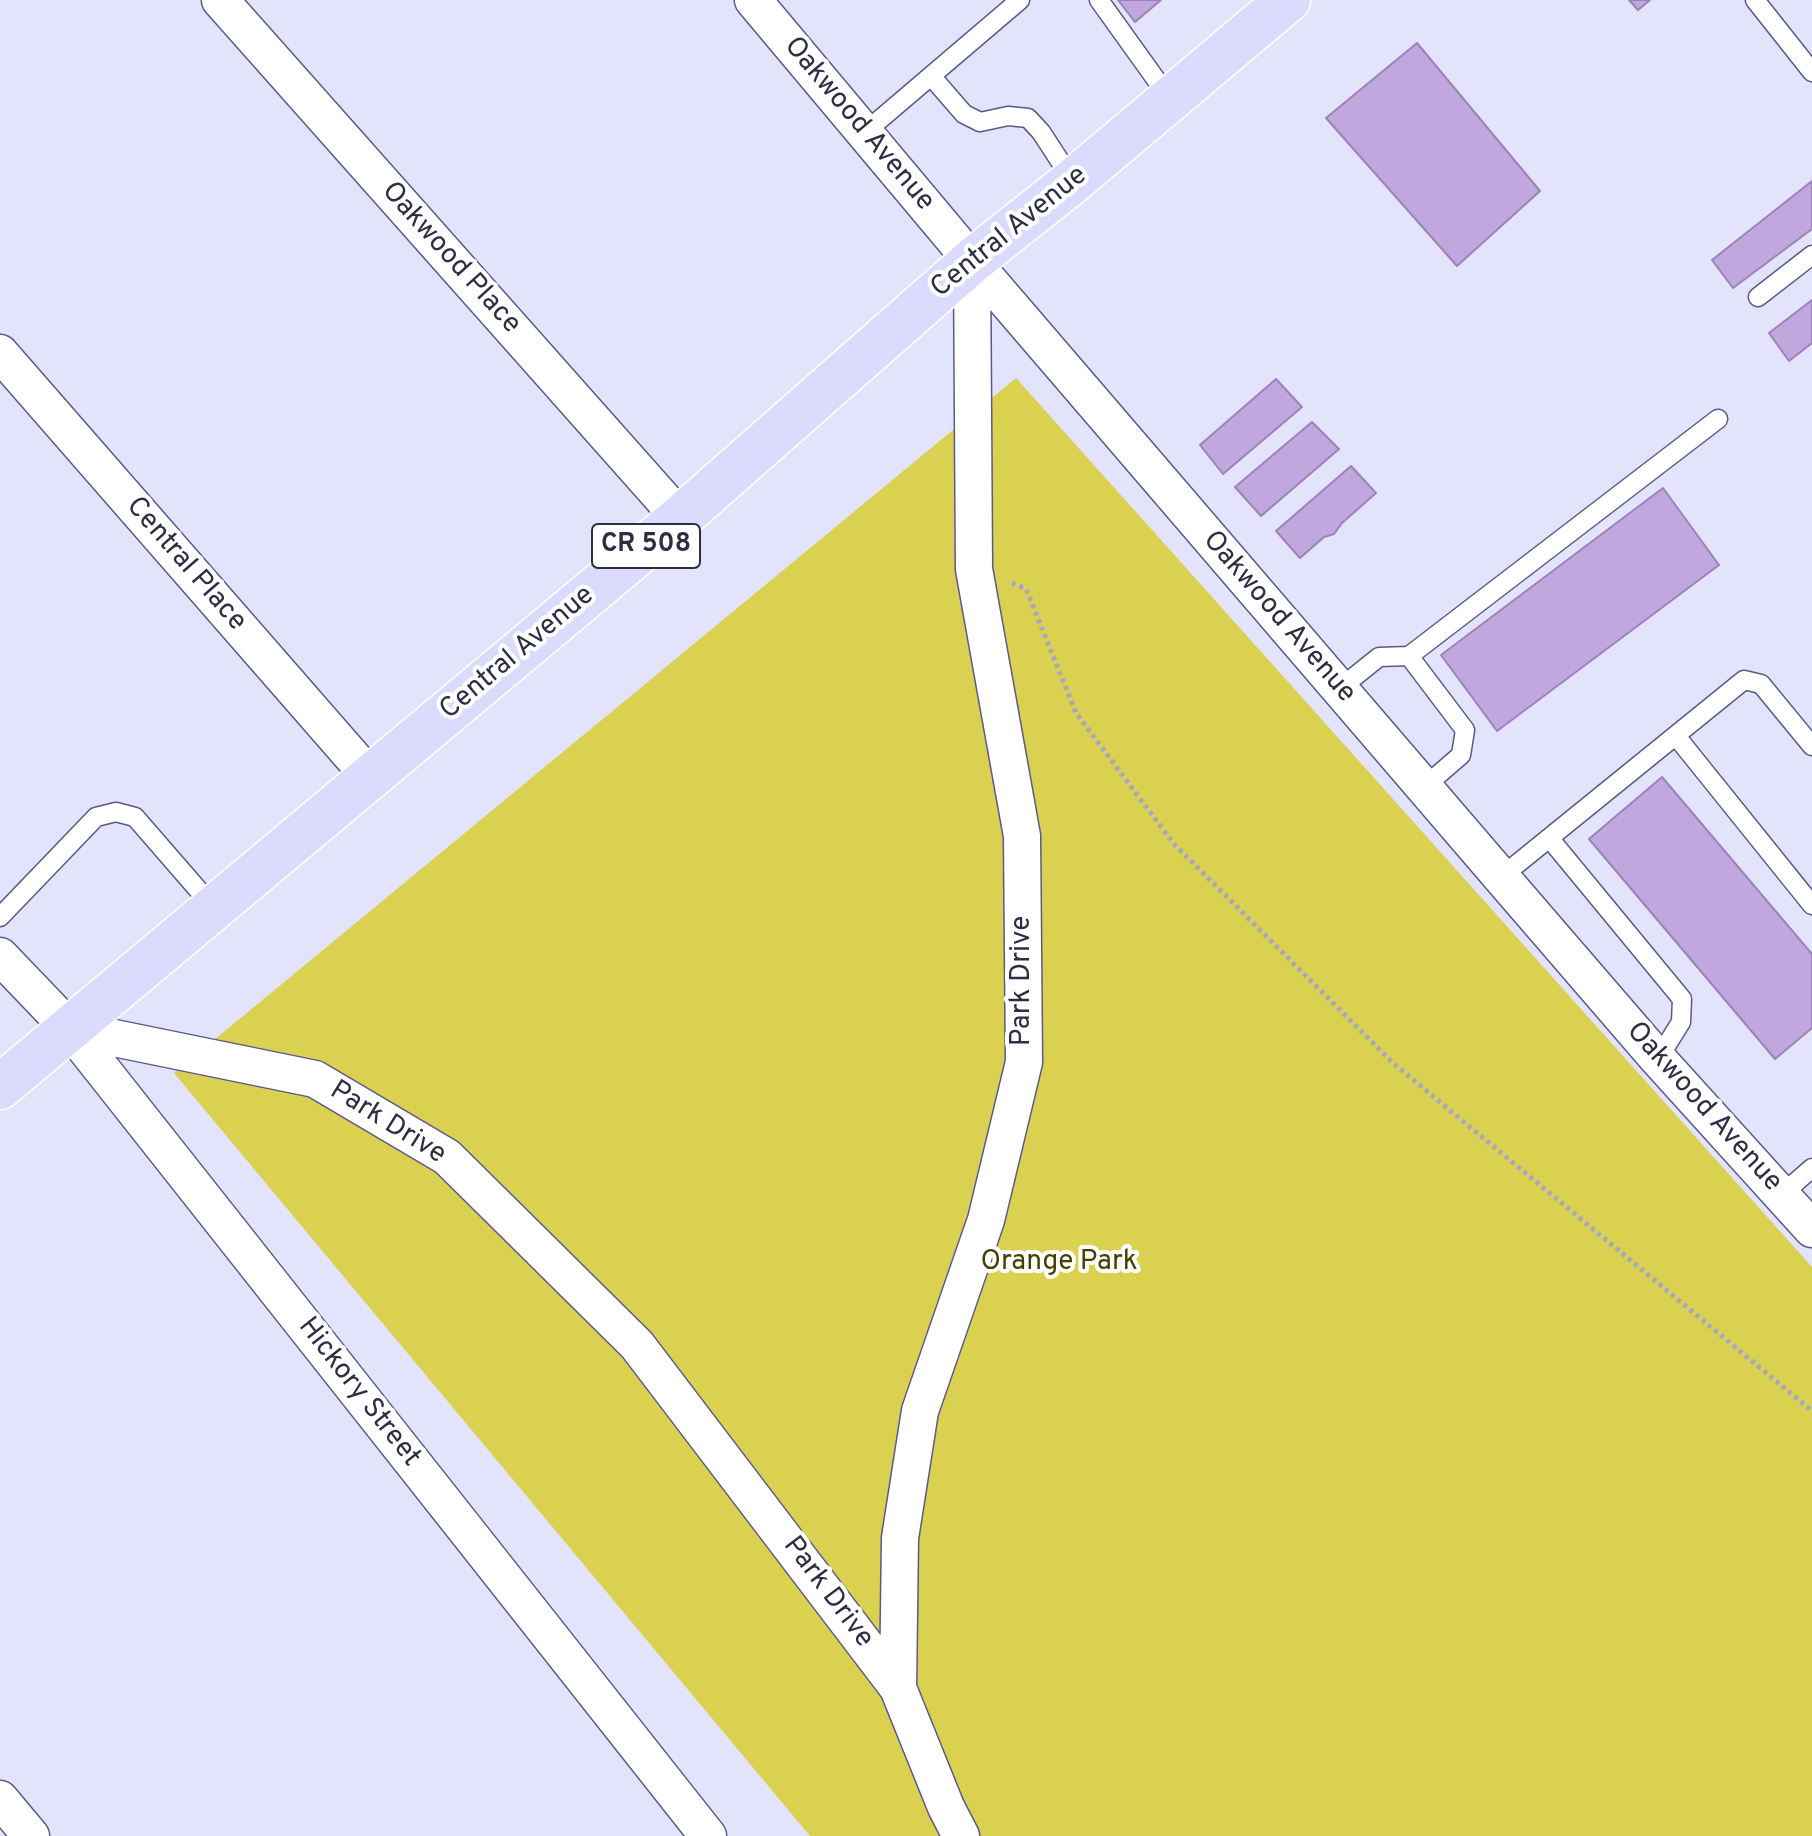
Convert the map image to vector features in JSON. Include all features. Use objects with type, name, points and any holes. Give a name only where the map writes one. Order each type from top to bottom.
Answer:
[{"type":"main road","name":"Central Avenue","points":[[0,1087],[680,518],[972,261],[1073,181],[1288,0]]},
{"type":"street","name":"Oakwood Place","points":[[220,0],[680,518]]},
{"type":"street","name":"Oakwood Avenue","points":[[753,0],[1339,689],[1658,1059],[1812,1229]]},
{"type":"street","name":"Park Drive","points":[[898,1688],[900,1538],[920,1411],[986,1220],[1024,1062],[1022,836],[974,569],[972,261]]},
{"type":"street","name":"Central Place","points":[[0,353],[370,777]]},
{"type":"street","name":"Hickory Street","points":[[0,956],[70,1029],[708,1836]]},
{"type":"street","name":"Park Drive","points":[[70,1029],[315,1079],[447,1157],[637,1345],[898,1688],[946,1807],[961,1836]]},
{"type":"street","points":[[0,1799],[31,1836]]},
{"type":"lane","points":[[864,133],[1020,0]]},
{"type":"lane","points":[[1099,0],[1170,99]]},
{"type":"lane","points":[[1755,0],[1812,72]]},
{"type":"lane","points":[[931,76],[964,114],[980,122],[1008,116],[1028,118],[1041,132],[1073,181]]},
{"type":"lane","points":[[1758,297],[1812,255]]},
{"type":"lane","points":[[1339,689],[1379,657],[1409,656],[1718,419]]},
{"type":"lane","points":[[1409,656],[1465,730],[1461,755],[1424,787]]},
{"type":"lane","points":[[1501,877],[1744,680],[1761,684],[1812,746]]},
{"type":"lane","points":[[1676,736],[1812,905]]},
{"type":"lane","points":[[0,917],[96,817],[116,812],[135,817],[214,908]]},
{"type":"lane","points":[[1550,839],[1682,999],[1681,1022],[1658,1059]]},
{"type":"lane","points":[[1781,1195],[1812,1168]]},
{"type":"path","points":[[974,569],[1026,589],[1076,713],[1174,844],[1393,1063],[1812,1411]]},
{"type":"green space","name":"Orange Park","points":[[1016,378],[1812,1267],[1812,1836],[810,1836],[174,1073]]},
{"type":"building","points":[[1118,0],[1161,0],[1135,22]]},
{"type":"building","points":[[1629,0],[1650,0],[1638,10]]},
{"type":"building","points":[[1417,43],[1540,191],[1457,266],[1326,118]]},
{"type":"building","points":[[1812,181],[1812,229],[1733,288],[1712,260]]},
{"type":"building","points":[[1812,300],[1812,343],[1789,361],[1769,333]]},
{"type":"building","points":[[1276,379],[1302,407],[1223,474],[1200,445]]},
{"type":"building","points":[[1312,422],[1339,449],[1261,516],[1235,487]]},
{"type":"building","points":[[1351,466],[1376,493],[1334,534],[1324,537],[1300,558],[1276,531]]},
{"type":"building","points":[[1663,488],[1719,565],[1497,731],[1441,655]]},
{"type":"building","points":[[1662,777],[1812,954],[1812,1028],[1775,1059],[1589,839]]}]
